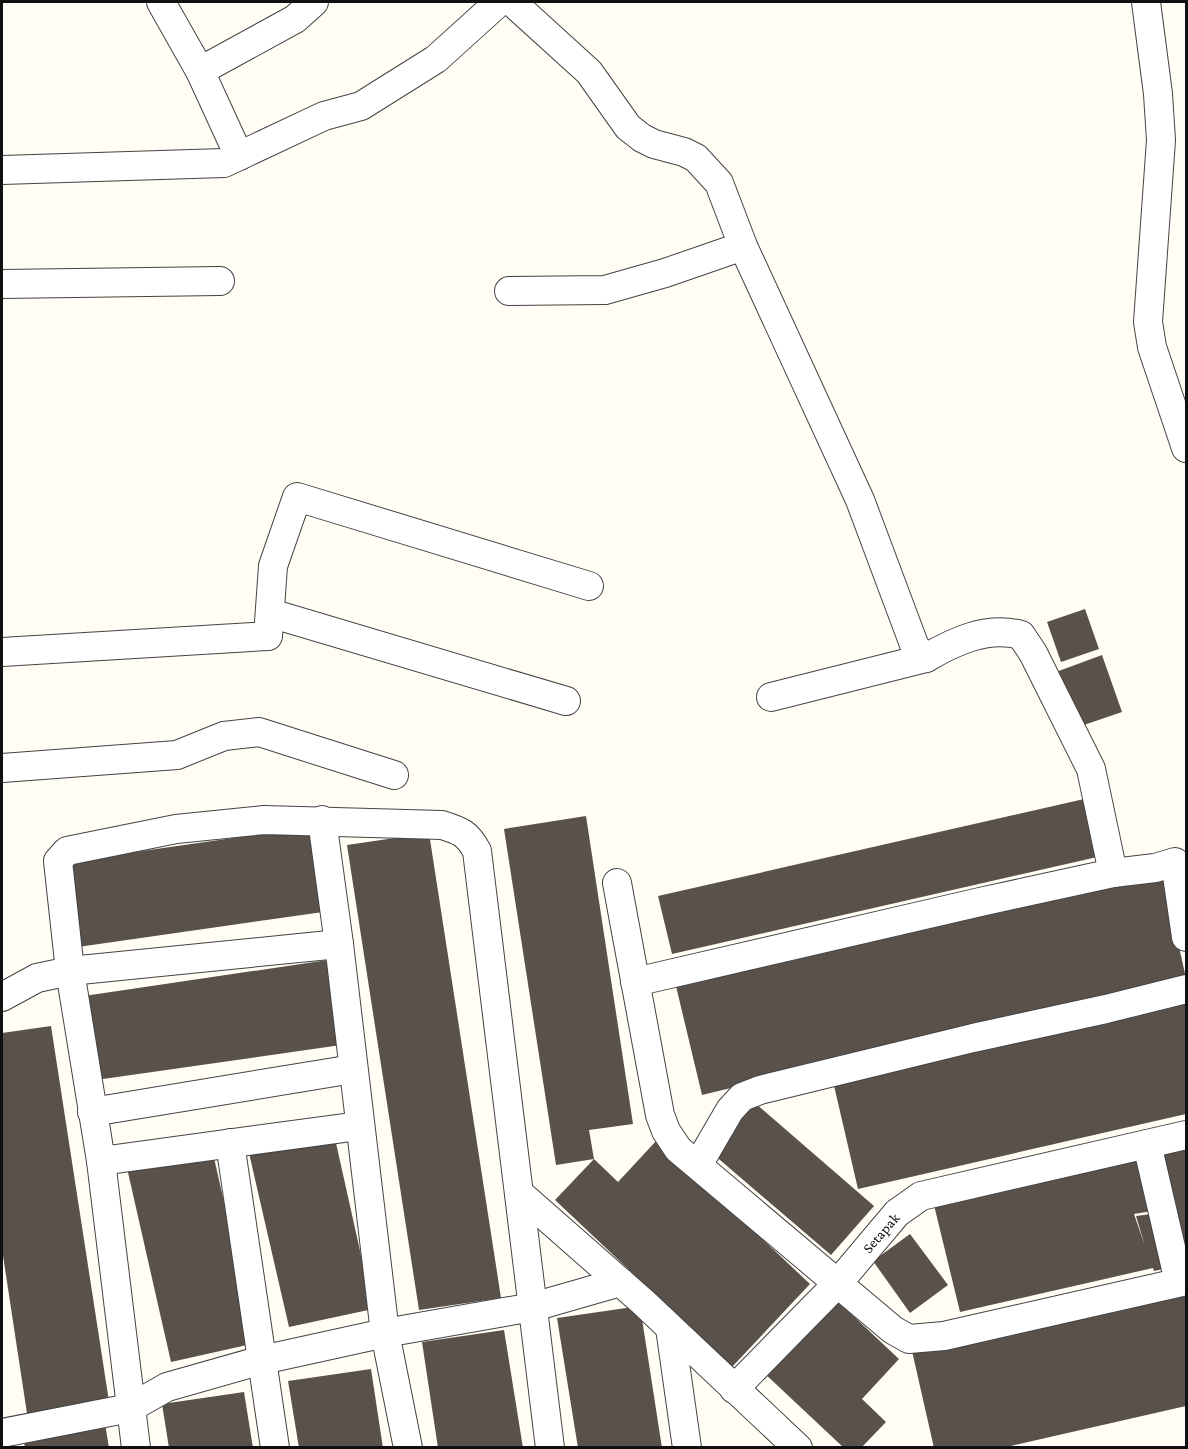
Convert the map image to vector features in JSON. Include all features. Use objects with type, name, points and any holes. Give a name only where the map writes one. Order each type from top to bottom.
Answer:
[{"type":"street","points":[[161,2],[200,71],[239,156]]},
{"type":"street","points":[[200,71],[295,19],[314,2]]},
{"type":"street","points":[[2,170],[224,163],[324,116],[361,106],[436,59],[499,2]]},
{"type":"street","points":[[512,2],[589,72],[628,127],[654,144],[684,152],[696,158],[719,183],[743,246],[860,500],[915,647],[919,654],[926,658]]},
{"type":"street","points":[[1146,2],[1158,94],[1161,140],[1148,321],[1152,346],[1186,448]]},
{"type":"street","points":[[509,291],[606,290],[665,273],[743,246]]},
{"type":"street","points":[[2,284],[220,281]]},
{"type":"street","points":[[2,651],[268,636],[273,566],[297,497],[589,586]]},
{"type":"street","points":[[270,613],[566,701]]},
{"type":"street","points":[[771,697],[926,658],[943,647],[973,635],[1007,631],[1021,635],[1033,653],[1090,769],[1113,873]]},
{"type":"street","points":[[2,768],[177,755],[224,736],[259,732],[394,775]]},
{"type":"street","points":[[136,1448],[101,1161],[70,971],[58,861],[67,851],[176,829],[264,820],[442,825],[469,836],[477,851],[550,1448]]},
{"type":"street","points":[[322,820],[385,1333],[408,1448]]},
{"type":"street","points":[[635,982],[980,902],[1113,873],[1155,868],[1181,861],[1186,938]]},
{"type":"street","points":[[617,884],[660,1115],[666,1131],[678,1149],[893,1330],[909,1340],[944,1336],[1183,1282],[1147,1144]]},
{"type":"street","points":[[2,997],[37,978],[70,971],[339,944]]},
{"type":"street","points":[[698,1165],[730,1110],[742,1097],[760,1090],[1186,989]]},
{"type":"street","points":[[92,1112],[352,1069]]},
{"type":"street","points":[[101,1161],[359,1126]]},
{"type":"street","name":"Setapak","points":[[734,1389],[838,1283],[897,1213],[921,1197],[1186,1135]]},
{"type":"street","points":[[230,1143],[275,1448]]},
{"type":"street","points":[[519,1193],[644,1302],[669,1329],[798,1448]]},
{"type":"street","points":[[2,1433],[130,1408],[167,1388],[262,1360],[385,1333],[532,1307],[620,1282]]},
{"type":"street","points":[[669,1329],[687,1448]]},
{"type":"building","points":[[1085,609],[1099,649],[1061,662],[1047,622]]},
{"type":"building","points":[[1102,655],[1122,712],[1075,728],[1056,672]]},
{"type":"building","points":[[1093,797],[1106,855],[672,954],[658,896]]},
{"type":"building","points":[[586,816],[633,1124],[589,1130],[594,1159],[556,1165],[504,829]]},
{"type":"building","points":[[310,827],[323,912],[78,947],[65,862]]},
{"type":"building","points":[[429,833],[501,1298],[419,1310],[347,845]]},
{"type":"building","points":[[1162,871],[1186,978],[702,1095],[675,982]]},
{"type":"building","points":[[328,960],[341,1045],[96,1080],[84,996]]},
{"type":"building","points":[[1186,996],[1186,1114],[858,1189],[832,1077]]},
{"type":"building","points":[[51,1026],[110,1408],[28,1420],[2,1249],[2,1033]]},
{"type":"building","points":[[748,1097],[874,1206],[831,1255],[713,1154]]},
{"type":"building","points":[[334,1134],[373,1309],[289,1327],[249,1153]]},
{"type":"building","points":[[657,1140],[810,1284],[732,1367],[555,1200],[594,1159],[618,1182]]},
{"type":"building","points":[[1186,1143],[1186,1247],[1173,1207],[1160,1149]]},
{"type":"building","points":[[212,1149],[256,1343],[171,1362],[127,1168]]},
{"type":"building","points":[[1144,1152],[1158,1210],[1134,1214],[1145,1246],[1136,1216],[1159,1213],[1173,1267],[1154,1271],[1153,1268],[960,1312],[933,1201]]},
{"type":"building","points":[[910,1234],[948,1285],[910,1313],[873,1261]]},
{"type":"building","points":[[1186,1288],[1186,1406],[1002,1448],[934,1448],[912,1351]]},
{"type":"building","points":[[832,1296],[899,1359],[862,1399],[886,1422],[861,1448],[844,1448],[762,1371]]},
{"type":"building","points":[[640,1306],[662,1448],[578,1448],[557,1318]]},
{"type":"building","points":[[504,1330],[523,1448],[438,1448],[422,1342]]},
{"type":"building","points":[[371,1369],[383,1448],[299,1448],[288,1381]]},
{"type":"building","points":[[244,1392],[253,1448],[169,1448],[162,1404]]},
{"type":"building","points":[[105,1423],[109,1448],[25,1448],[23,1435]]}]
